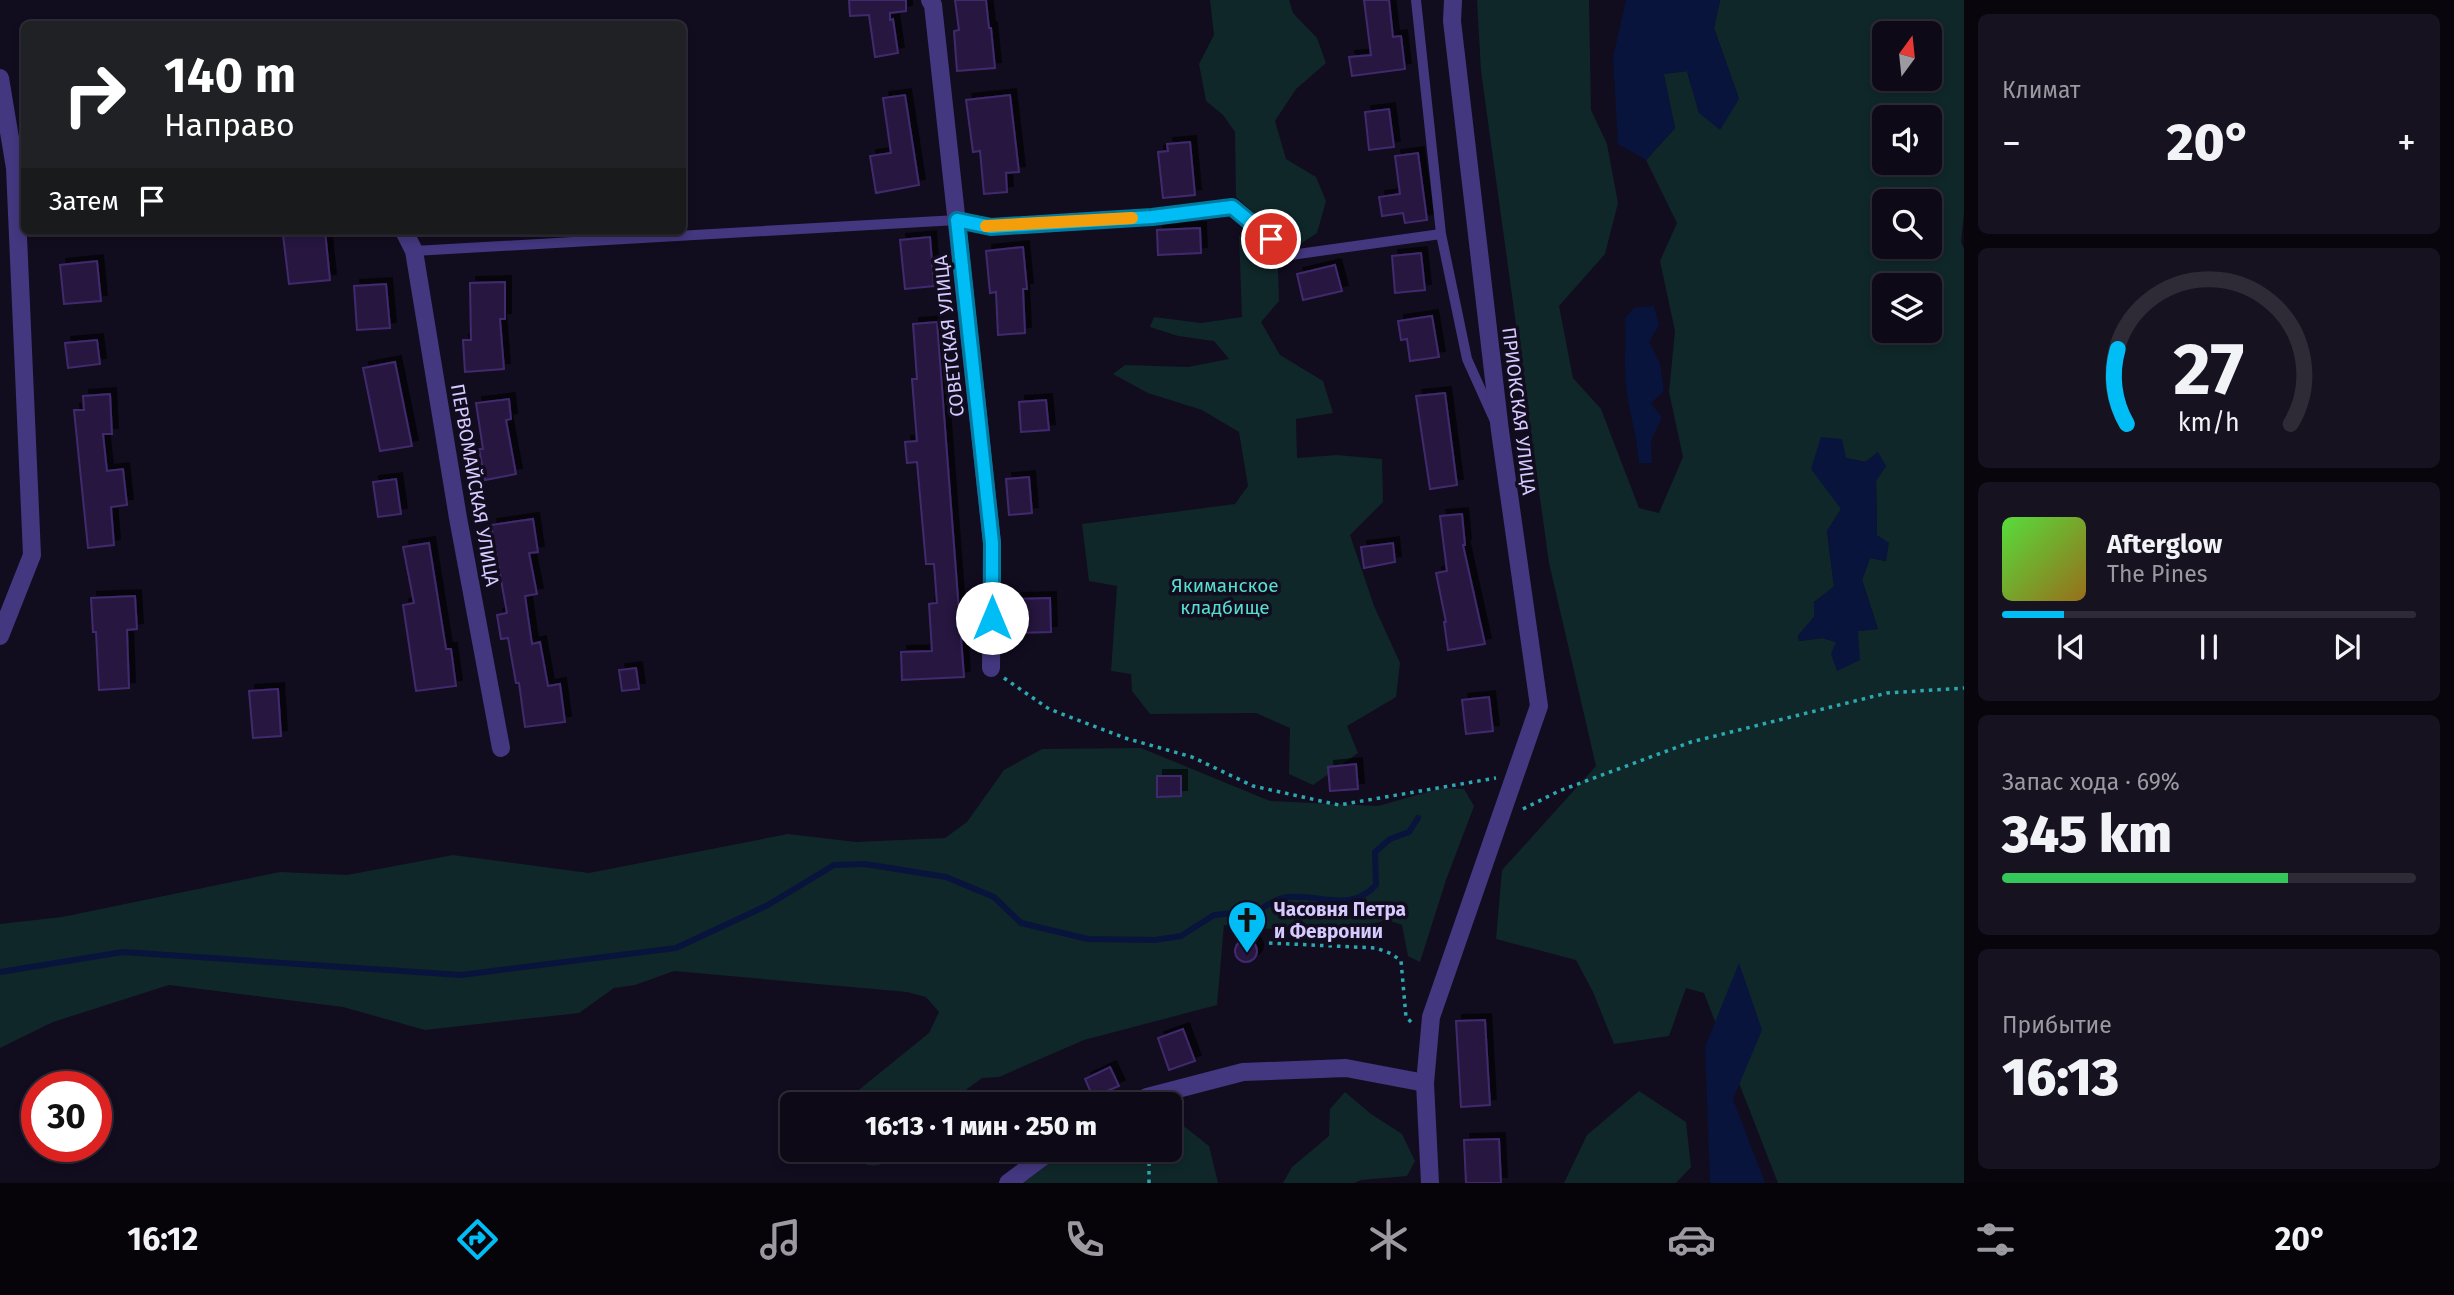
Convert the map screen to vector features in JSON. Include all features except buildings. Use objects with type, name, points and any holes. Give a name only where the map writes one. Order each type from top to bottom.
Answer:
[{"type":"street","name":"СОВЕТСКАЯ УЛИЦА","points":[[930,0],[933,5],[992,543],[991,668]]},
{"type":"street","name":"ПРИОКСКАЯ УЛИЦА","points":[[1430,1183],[1425,1083],[1431,1017],[1539,706],[1500,432],[1452,21],[1453,0]]},
{"type":"street","points":[[0,78],[20,168],[21,200]]},
{"type":"street","points":[[0,636],[32,555],[22,235]]},
{"type":"street","name":"ПЕРВОМАЙСКАЯ УЛИЦА","points":[[406,235],[414,251],[458,518],[500,748]]},
{"type":"street","points":[[1166,1092],[1242,1072],[1346,1068],[1425,1083]]},
{"type":"street","points":[[1009,1183],[1036,1162]]},
{"type":"lane","points":[[1416,0],[1441,234],[1466,359],[1500,432]]},
{"type":"lane","points":[[414,251],[957,220],[991,227],[1152,217],[1232,207],[1291,255],[1441,234]]},
{"type":"path","points":[[991,668],[1049,709],[1125,738],[1192,757],[1253,786],[1339,805],[1515,774]]},
{"type":"path","points":[[1499,820],[1559,791],[1692,743],[1886,693],[1964,688]]},
{"type":"path","points":[[1269,943],[1376,947],[1392,954],[1401,961],[1406,1017],[1429,1040]]},
{"type":"path","points":[[1149,1162],[1149,1183]]},
{"type":"green space","points":[[1210,0],[1289,0],[1293,13],[1317,38],[1326,63],[1296,89],[1275,121],[1286,159],[1316,177],[1326,201],[1317,233],[1294,248],[1236,197],[1235,132],[1223,115],[1206,101],[1199,64],[1214,35]]},
{"type":"green space","points":[[1477,0],[1589,0],[1591,110],[1607,144],[1618,203],[1605,254],[1559,306],[1573,378],[1601,409],[1639,508],[1659,513],[1683,457],[1669,392],[1675,331],[1660,261],[1677,223],[1646,160],[1675,128],[1663,74],[1687,71],[1699,113],[1739,99],[1714,28],[1720,0],[1964,0],[1964,213],[1961,242],[1964,249],[1964,1183],[1778,1183],[1704,993],[1686,988],[1669,1036],[1614,1044],[1593,992],[1576,960],[1496,939],[1502,870],[1596,766],[1549,563],[1481,71]],"holes":[[[1846,458],[1886,466],[1876,480],[1877,535],[1885,561],[1870,558],[1862,580],[1878,629],[1858,631],[1836,642],[1822,638],[1799,641],[1798,636],[1814,617],[1814,602],[1834,587],[1827,531],[1841,509]]]},
{"type":"green space","name":"Якиманское кладбище","points":[[1239,235],[1278,269],[1279,301],[1261,322],[1280,355],[1323,381],[1333,413],[1296,419],[1297,458],[1337,455],[1382,459],[1383,502],[1350,535],[1374,606],[1400,663],[1396,697],[1347,726],[1358,753],[1313,785],[1289,774],[1290,728],[1256,713],[1150,714],[1132,691],[1131,674],[1111,671],[1117,586],[1089,581],[1082,524],[1235,504],[1248,486],[1239,432],[1202,410],[1148,393],[1113,374],[1125,365],[1188,367],[1229,359],[1214,341],[1178,336],[1150,327],[1154,317],[1201,323],[1242,317]]},
{"type":"green space","points":[[1141,748],[1270,801],[1378,806],[1442,788],[1464,789],[1474,806],[1446,880],[1420,962],[1408,956],[1402,925],[1388,920],[1332,934],[1224,925],[1217,1005],[1084,1040],[999,1077],[982,1078],[963,1092],[856,1092],[929,1033],[939,1012],[926,997],[907,992],[674,971],[635,985],[614,988],[579,1013],[425,1030],[343,1007],[169,985],[53,1022],[0,1048],[0,924],[62,917],[280,872],[347,875],[453,855],[589,873],[788,834],[856,842],[945,838],[967,822],[1004,770],[1042,749]]},
{"type":"green space","points":[[1639,1091],[1686,1122],[1691,1167],[1676,1183],[1564,1183],[1587,1135]]},
{"type":"green space","points":[[1345,1092],[1371,1114],[1402,1134],[1415,1161],[1407,1176],[1354,1183],[1283,1183],[1292,1167],[1329,1136],[1330,1109]]},
{"type":"green space","points":[[1182,1125],[1209,1146],[1218,1183],[1023,1183],[1052,1162],[1182,1162]]},
{"type":"green space","points":[[860,1162],[887,1162],[876,1165]]},
{"type":"water","points":[[1626,0],[1720,0],[1714,28],[1739,99],[1720,130],[1699,113],[1687,71],[1664,74],[1675,128],[1646,160],[1618,144],[1613,57]]},
{"type":"water","points":[[1654,306],[1659,325],[1649,342],[1660,364],[1664,391],[1651,403],[1662,418],[1651,440],[1652,463],[1639,463],[1626,386],[1625,318],[1634,308]]},
{"type":"water","points":[[1821,437],[1842,439],[1846,458],[1865,462],[1878,452],[1886,466],[1876,481],[1877,535],[1889,543],[1886,561],[1870,558],[1862,580],[1878,629],[1858,631],[1860,660],[1837,671],[1831,654],[1836,642],[1822,638],[1799,641],[1798,636],[1814,617],[1814,603],[1834,586],[1827,531],[1841,509],[1811,469]]},
{"type":"water","points":[[1739,963],[1762,1030],[1733,1099],[1765,1183],[1710,1183],[1705,1047]]},
{"type":"waterway","points":[[0,972],[123,952],[461,975],[676,948],[768,905],[834,865],[865,864],[946,877],[994,897],[1021,923],[1088,939],[1155,940],[1181,936],[1214,915],[1235,913],[1245,921],[1283,898],[1356,898],[1376,885],[1375,852],[1390,839],[1409,832],[1418,818]]},
{"type":"slow traffic","points":[[986,226],[1132,218]]},
{"type":"place","name":"Часовня Петра и Февронии","points":[[1247,954]]},
{"type":"route","points":[[992,618],[992,543],[957,220],[991,227],[1152,217],[1232,207],[1271,239]]}]
